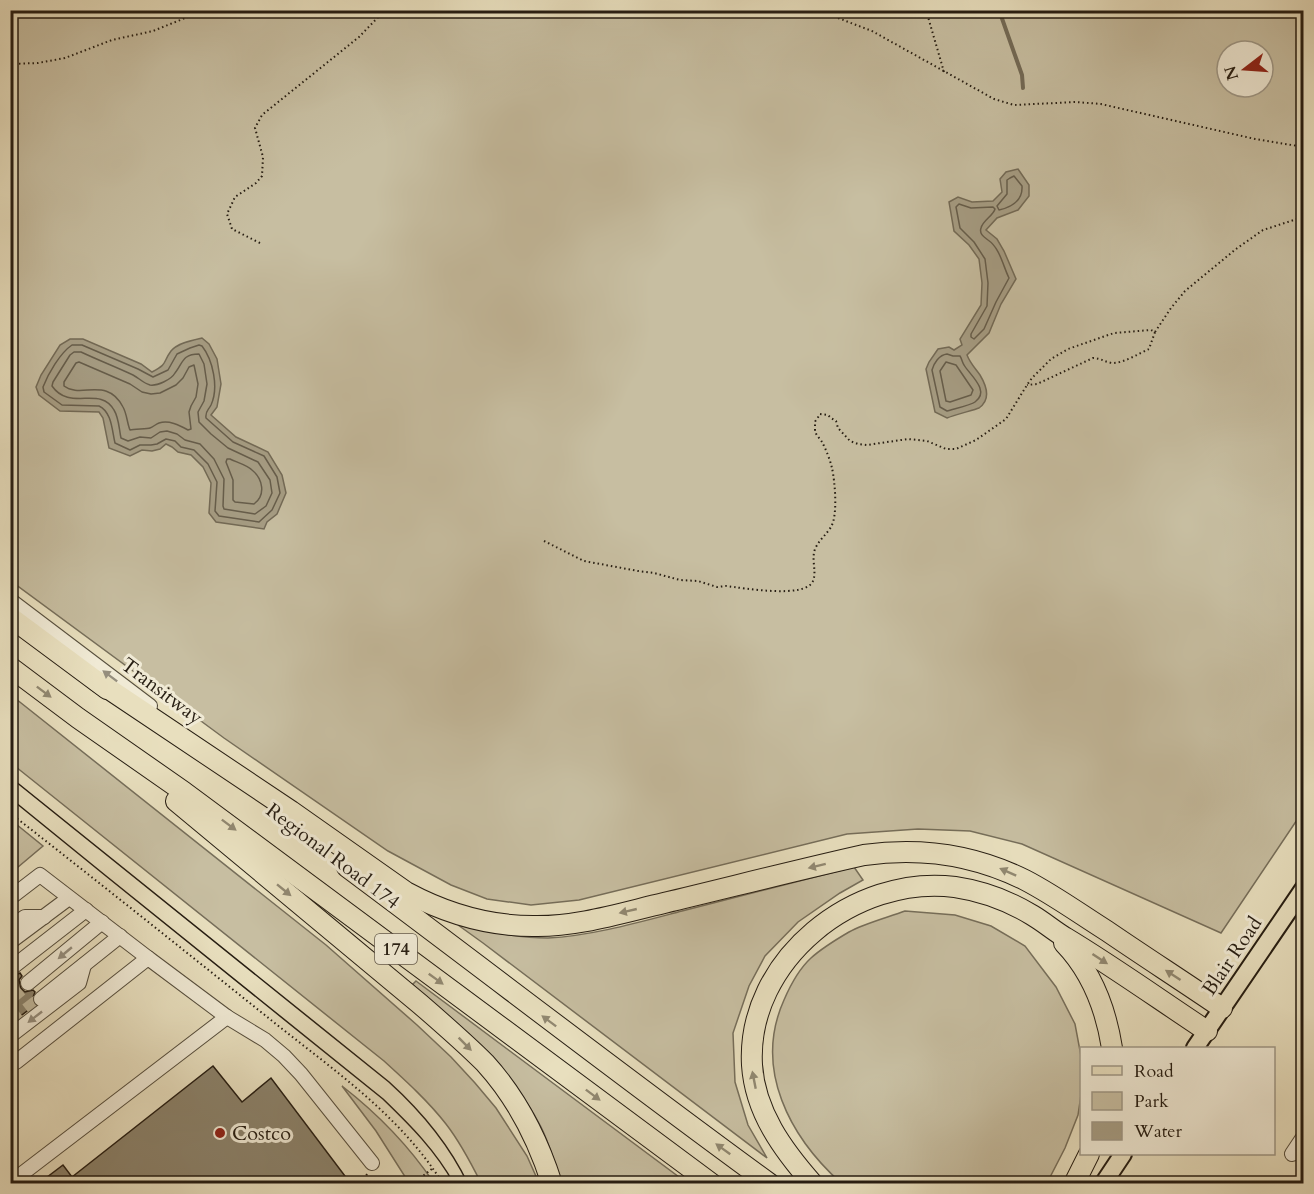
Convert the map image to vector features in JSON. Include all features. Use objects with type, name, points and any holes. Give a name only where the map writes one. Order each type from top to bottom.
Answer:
[{"type":"highway","name":"Regional Road 174","points":[[10,617],[770,1184]]},
{"type":"highway","name":"Regional Road 174","points":[[10,667],[184,792],[712,1184]]},
{"type":"highway","points":[[97,681],[400,887],[424,901],[463,916],[520,926],[577,922],[864,855],[896,852],[960,856],[993,866],[1040,888],[1222,1008]]},
{"type":"highway","points":[[78,718],[455,1034],[485,1064],[523,1116],[540,1151],[552,1184]]},
{"type":"highway","points":[[813,1184],[787,1153],[771,1127],[758,1098],[752,1066],[757,1017],[776,976],[794,951],[807,938],[844,910],[888,891],[919,886],[955,887],[1001,899],[1032,915],[1207,1030]]},
{"type":"highway","points":[[1050,928],[1068,947],[1090,980],[1104,1013],[1112,1047]]},
{"type":"highway","points":[[1074,1184],[1088,1155]]},
{"type":"main road","name":"Blair Road","points":[[1195,1047],[1304,888]]},
{"type":"main road","points":[[1103,1184],[1122,1155]]},
{"type":"lane","name":"Transitway","points":[[10,600],[291,812]]},
{"type":"lane","points":[[10,898],[40,875],[227,1017],[265,1040],[284,1056],[372,1163]]},
{"type":"lane","points":[[10,942],[69,898]]},
{"type":"lane","points":[[14,966],[86,910]]},
{"type":"lane","points":[[10,928],[25,917],[44,917]]},
{"type":"lane","points":[[28,983],[102,922]]},
{"type":"lane","points":[[41,999],[120,936]]},
{"type":"lane","points":[[13,1061],[148,958]]},
{"type":"lane","points":[[10,1036],[79,983],[84,965]]},
{"type":"lane","points":[[10,1183],[227,1017]]},
{"type":"lane","points":[[1292,1154],[1304,1136]]},
{"type":"path","points":[[10,64],[38,63],[64,58],[112,40],[153,31],[205,10]]},
{"type":"path","points":[[260,243],[232,229],[226,214],[235,197],[256,183],[262,176],[262,157],[255,128],[262,115],[359,37],[385,10]]},
{"type":"path","points":[[817,10],[872,31],[994,99],[1014,105],[1076,102],[1101,104],[1255,139],[1304,147]]},
{"type":"path","points":[[926,10],[944,72]]},
{"type":"path","points":[[1027,385],[1036,384],[1093,358],[1110,363],[1120,362],[1149,349],[1155,332],[1185,291],[1263,230],[1297,219],[1304,219]]},
{"type":"path","points":[[544,541],[584,561],[654,573],[680,580],[698,581],[717,587],[780,591],[797,591],[806,588],[813,583],[813,557],[819,541],[834,520],[832,468],[824,444],[814,430],[815,421],[820,414],[831,417],[850,441],[858,444],[867,445],[908,439],[927,441],[946,449],[956,449],[976,440],[1006,419],[1027,385],[1051,360],[1068,349],[1114,333],[1150,330],[1155,332]]},
{"type":"path","points":[[10,813],[168,936],[374,1102],[414,1143],[443,1184]]},
{"type":"path","points":[[413,1184],[433,1168]]},
{"type":"green space","points":[[10,11],[1303,11],[1303,811],[1221,933],[1022,844],[970,831],[918,829],[847,834],[579,900],[531,905],[487,899],[451,885],[388,851],[224,738],[11,581]]},
{"type":"green space","points":[[11,695],[326,945],[417,1025],[451,1057],[496,1108],[527,1156],[539,1183],[481,1183],[461,1145],[446,1124],[424,1099],[384,1061],[11,763]]},
{"type":"green space","points":[[11,820],[43,846],[11,873]]},
{"type":"green space","points":[[854,867],[863,880],[798,922],[765,956],[749,986],[733,1033],[735,1082],[748,1125],[767,1158],[458,925],[526,937],[564,937],[632,924]]},
{"type":"green space","points":[[905,911],[955,915],[991,926],[1025,946],[1056,987],[1075,1024],[1080,1051],[1080,1102],[1078,1115],[1065,1148],[1047,1183],[841,1183],[806,1145],[792,1123],[775,1076],[773,1051],[775,1026],[792,983],[803,967],[819,951],[861,926]]},
{"type":"green space","points":[[416,981],[687,1183],[560,1183],[555,1162],[541,1127],[529,1106],[499,1068],[482,1051],[409,988]]},
{"type":"green space","points":[[342,1086],[392,1131],[434,1183],[409,1183],[376,1131]]},
{"type":"water","points":[[1018,169],[1029,185],[1029,196],[1018,210],[997,218],[986,230],[997,239],[1016,279],[1001,304],[989,333],[967,355],[984,383],[987,396],[979,408],[947,418],[935,412],[926,369],[938,349],[949,347],[954,350],[962,345],[960,339],[981,305],[982,283],[979,259],[969,245],[954,231],[949,202],[958,197],[972,202],[993,201],[1002,192],[1000,179],[1006,172]]},
{"type":"water","points":[[202,338],[209,344],[217,359],[221,384],[217,407],[211,415],[236,437],[268,452],[282,475],[286,493],[277,514],[267,522],[264,529],[216,522],[209,513],[211,483],[203,467],[191,455],[178,452],[166,444],[160,449],[142,450],[130,456],[109,448],[103,418],[99,412],[60,411],[39,395],[36,387],[60,345],[70,339],[83,339],[141,364],[152,372],[163,365],[171,351],[177,346]]},
{"type":"building","points":[[20,973],[21,988],[25,992],[33,990],[35,992],[32,1000],[35,1005],[10,1024],[10,974]]},
{"type":"building","name":"Costco","points":[[213,1066],[242,1102],[271,1078],[351,1184],[38,1184],[63,1165],[72,1177]]},
{"type":"waterway","points":[[999,10],[1022,75],[1023,88]]},
{"type":"tunnel","points":[[10,998],[28,983]]},
{"type":"tunnel","points":[[10,1023],[41,999]]},
{"type":"tram line","points":[[10,777],[389,1082],[433,1129],[452,1155],[468,1184]]},
{"type":"tram line","points":[[10,798],[383,1099],[431,1149],[454,1184]]},
{"type":"place","name":"Costco","points":[[220,1133]]}]
